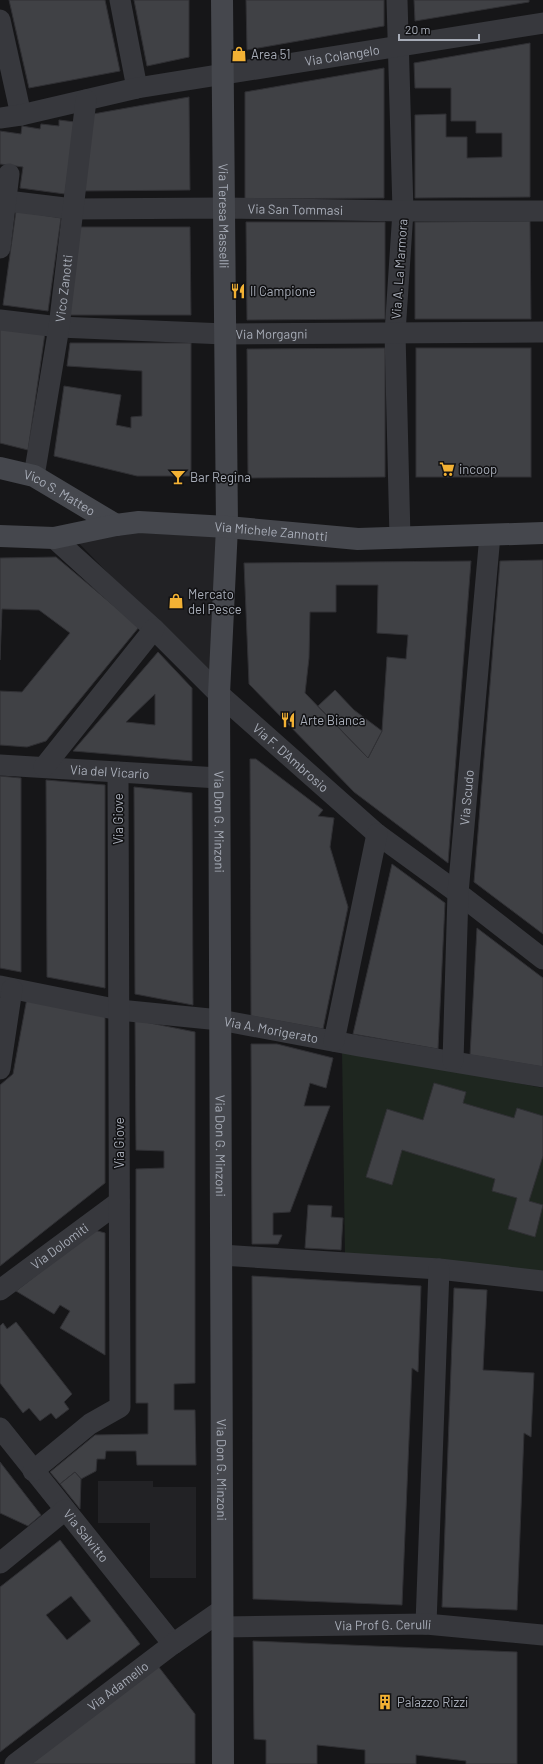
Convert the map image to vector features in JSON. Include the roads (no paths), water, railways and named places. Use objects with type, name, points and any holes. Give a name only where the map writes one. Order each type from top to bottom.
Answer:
[{"type":"street","points":[[120,0],[137,88]]},
{"type":"street","name":"Via Teresa Masselli","points":[[222,0],[226,527]]},
{"type":"street","name":"Via A. La Marmora","points":[[397,0],[403,211],[395,333],[400,538]]},
{"type":"street","points":[[0,20],[21,115]]},
{"type":"street","name":"Via Colangelo","points":[[0,118],[21,115],[137,88],[543,23]]},
{"type":"street","name":"Vico Zanotti","points":[[34,476],[59,327],[86,100]]},
{"type":"street","points":[[0,248],[3,202],[9,174]]},
{"type":"street","name":"Via San Tommasi","points":[[3,202],[73,210],[224,208],[403,211],[543,211]]},
{"type":"street","name":"Via Morgagni","points":[[0,320],[59,327],[224,334],[543,332]]},
{"type":"street","name":"Vico S. Matteo","points":[[0,468],[34,476],[116,525]]},
{"type":"street","name":"Via Michele Zannotti","points":[[0,536],[54,538],[116,525],[139,522],[226,527],[358,539],[543,533]]},
{"type":"street","name":"Via Don G. Minzoni","points":[[223,1764],[219,694],[226,527]]},
{"type":"street","name":"Via Scudo","points":[[453,1061],[458,893],[490,534]]},
{"type":"street","name":"Via F. D'Ambrosio","points":[[54,538],[154,629],[219,694],[376,834],[458,893],[543,959]]},
{"type":"street","points":[[44,767],[154,629]]},
{"type":"street","name":"Via del Vicario","points":[[0,764],[219,778]]},
{"type":"street","name":"Via Giove","points":[[33,1471],[90,1424],[120,1407],[118,772]]},
{"type":"street","points":[[334,1041],[376,834]]},
{"type":"street","points":[[0,1069],[6,988]]},
{"type":"street","name":"Via A. Morigerato","points":[[6,988],[119,1010],[220,1020],[543,1077]]},
{"type":"street","name":"Via Dolomiti","points":[[0,1290],[119,1202]]},
{"type":"street","points":[[221,1255],[439,1269],[543,1281]]},
{"type":"street","points":[[426,1624],[439,1269]]},
{"type":"street","name":"Via Salvitto","points":[[0,1428],[173,1644]]},
{"type":"street","points":[[0,1563],[65,1510]]},
{"type":"street","name":"Via Prof G. Cerulli","points":[[222,1618],[426,1624],[543,1635]]},
{"type":"street","name":"Via Adamello","points":[[14,1764],[173,1644],[222,1618]]},
{"type":"place","name":"Area 51","points":[[239,54]]},
{"type":"place","name":"Il Campione","points":[[238,291]]},
{"type":"place","name":"incoop","points":[[447,469]]},
{"type":"place","name":"Bar Regina","points":[[178,477]]},
{"type":"place","name":"Mercato del Pesce","points":[[176,601]]},
{"type":"place","name":"Arte Bianca","points":[[288,720]]},
{"type":"place","name":"Palazzo Rizzi","points":[[385,1702]]}]
